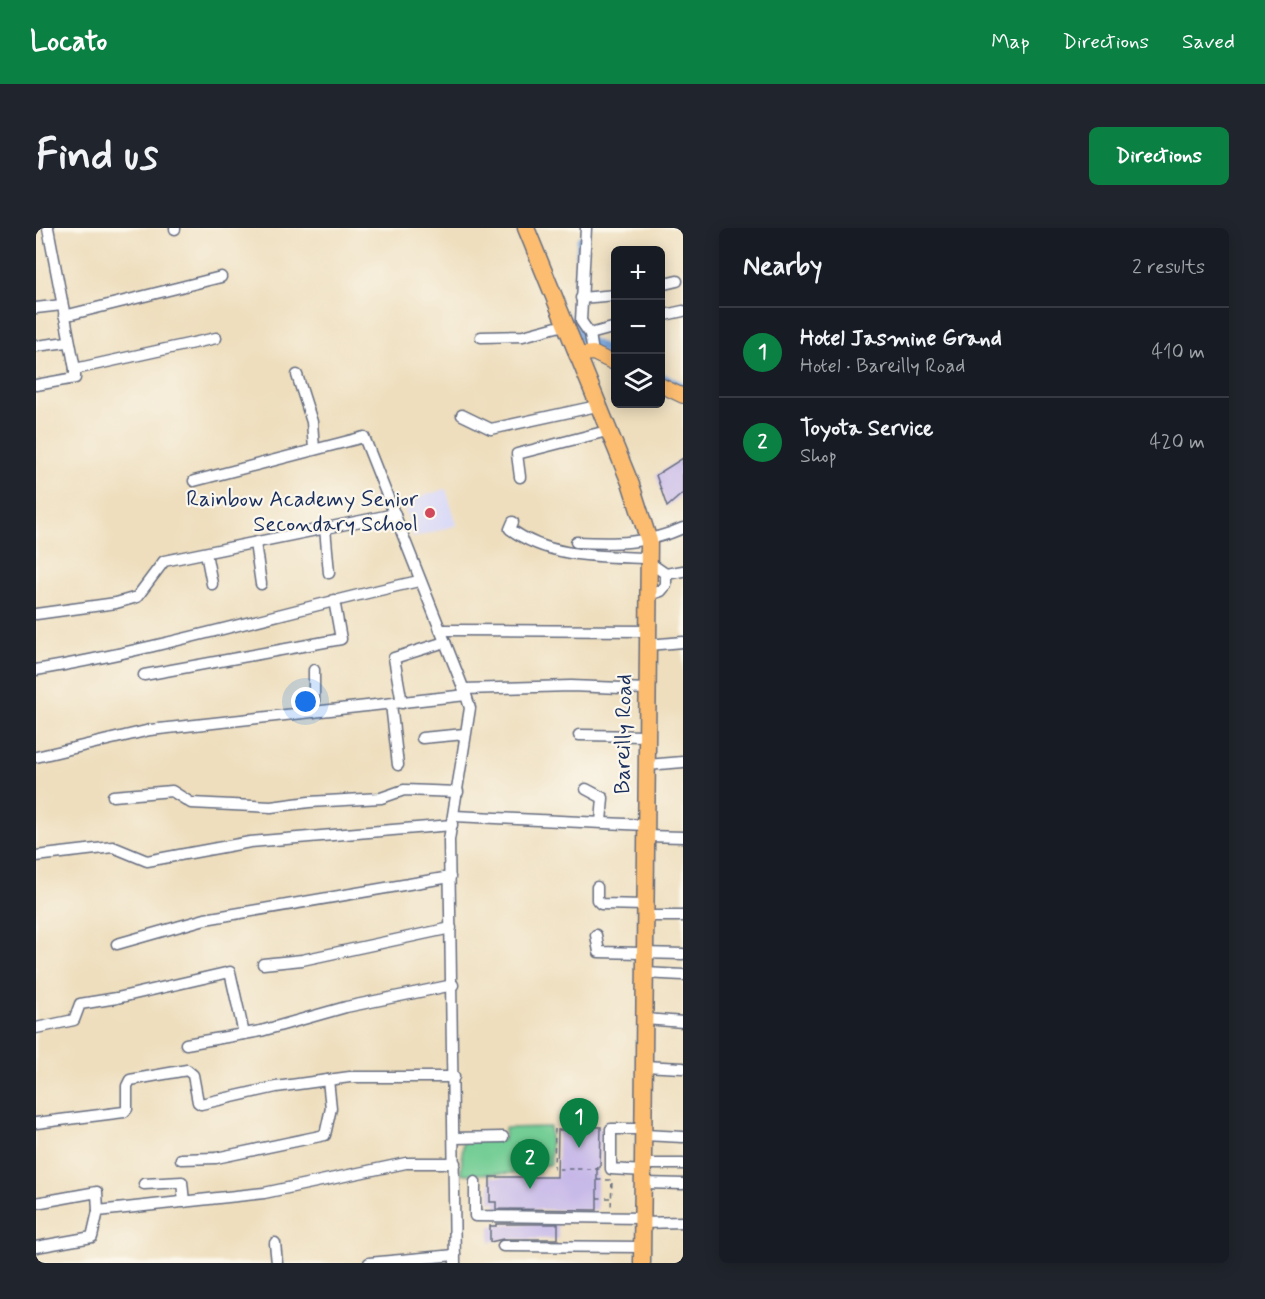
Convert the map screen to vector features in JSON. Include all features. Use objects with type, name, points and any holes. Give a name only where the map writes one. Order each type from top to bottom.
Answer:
[{"type":"highway","name":"Bareilly Road","points":[[526,228],[564,325],[588,345],[597,406],[631,485],[649,541],[642,1255]]},
{"type":"main road","points":[[588,345],[611,361]]},
{"type":"main road","points":[[665,387],[683,396]]},
{"type":"street","points":[[36,385],[75,378],[48,228]]},
{"type":"street","points":[[586,228],[581,321],[588,345],[611,330]]},
{"type":"street","points":[[36,308],[63,310],[221,277]]},
{"type":"street","points":[[665,284],[677,281]]},
{"type":"street","points":[[582,298],[611,295]]},
{"type":"street","points":[[665,315],[683,311]]},
{"type":"street","points":[[481,337],[523,336],[564,325]]},
{"type":"street","points":[[75,369],[216,338]]},
{"type":"street","points":[[36,346],[67,342]]},
{"type":"street","points":[[297,375],[312,422],[314,449]]},
{"type":"street","points":[[462,415],[491,429],[597,406]]},
{"type":"street","points":[[520,477],[517,454],[607,431]]},
{"type":"street","points":[[194,481],[364,437],[470,708],[449,840],[453,985],[455,1259],[369,1263]]},
{"type":"street","points":[[36,614],[126,601],[142,592],[161,562],[395,514]]},
{"type":"street","points":[[513,522],[510,529],[522,537],[571,555],[650,561],[666,574],[683,571]]},
{"type":"street","points":[[325,528],[329,573]]},
{"type":"street","points":[[576,542],[625,544],[649,541],[683,528]]},
{"type":"street","points":[[255,543],[261,584]]},
{"type":"street","points":[[206,553],[213,584]]},
{"type":"street","points":[[649,596],[661,591],[666,585],[666,574]]},
{"type":"street","points":[[36,670],[109,657],[419,581]]},
{"type":"street","points":[[144,675],[341,639],[334,600]]},
{"type":"street","points":[[440,630],[648,638],[683,642]]},
{"type":"street","points":[[398,765],[394,658],[445,642]]},
{"type":"street","points":[[314,670],[314,712]]},
{"type":"street","points":[[36,757],[150,730],[397,703],[465,692],[571,686],[647,689]]},
{"type":"street","points":[[422,738],[465,734]]},
{"type":"street","points":[[579,735],[647,736]]},
{"type":"street","points":[[647,765],[683,762]]},
{"type":"street","points":[[586,789],[603,798],[601,822]]},
{"type":"street","points":[[113,796],[172,791],[191,803],[271,807],[309,802],[381,798],[404,790],[458,792]]},
{"type":"street","points":[[36,856],[113,848],[147,861],[250,842],[453,820],[601,822],[683,837]]},
{"type":"street","points":[[117,944],[212,918],[450,877]]},
{"type":"street","points":[[597,886],[597,900],[601,904],[683,916]]},
{"type":"street","points":[[263,964],[302,960],[451,928]]},
{"type":"street","points":[[596,935],[598,952],[683,954]]},
{"type":"street","points":[[36,1028],[74,1020],[80,1004],[117,998],[230,972],[244,1034]]},
{"type":"street","points":[[644,972],[683,975]]},
{"type":"street","points":[[186,1044],[244,1034],[346,1007],[453,985]]},
{"type":"street","points":[[645,1019],[683,1022]]},
{"type":"street","points":[[643,1066],[683,1068]]},
{"type":"street","points":[[36,1124],[124,1112],[127,1109],[127,1086],[130,1080],[187,1070],[193,1075],[198,1102],[201,1104],[276,1087],[350,1077],[454,1077]]},
{"type":"street","points":[[181,1160],[216,1158],[325,1135],[330,1108],[328,1080]]},
{"type":"street","points":[[683,1137],[611,1129],[611,1169],[644,1173],[683,1184]]},
{"type":"street","points":[[455,1138],[503,1137]]},
{"type":"street","points":[[98,1211],[264,1193],[406,1164],[455,1163]]},
{"type":"street","points":[[644,1173],[683,1164]]},
{"type":"street","points":[[144,1184],[182,1182],[184,1202]]},
{"type":"street","points":[[475,1182],[475,1216],[611,1217],[683,1222]]},
{"type":"street","points":[[36,1203],[97,1192],[98,1211],[92,1237],[36,1247]]},
{"type":"street","points":[[275,1243],[277,1263]]},
{"type":"street","points":[[503,1246],[642,1255]]},
{"type":"path","points":[[555,1129],[555,1169],[611,1169]]},
{"type":"path","points":[[597,1180],[612,1180],[611,1217]]},
{"type":"path","points":[[597,1198],[611,1198]]},
{"type":"shaded area","name":"Rainbow Academy Senior Secondary School","points":[[446,489],[457,525],[413,538],[403,502]]},
{"type":"green space","points":[[550,1127],[551,1165],[537,1165],[538,1173],[461,1174],[463,1140],[504,1140],[505,1128]]},
{"type":"building","points":[[683,458],[683,493],[667,507],[656,475]]},
{"type":"building","points":[[570,1126],[601,1127],[600,1167],[597,1167],[597,1210],[496,1209],[496,1202],[490,1202],[490,1177],[557,1177],[558,1130],[570,1130]]},
{"type":"building","points":[[496,1224],[558,1224],[558,1239],[503,1239],[490,1242],[490,1226],[496,1226]]},
{"type":"waterway","points":[[581,240],[575,328],[582,338],[614,354]]},
{"type":"waterway","points":[[665,379],[683,387]]},
{"type":"place","name":"Rainbow Academy Senior Secondary School","points":[[430,513]]},
{"type":"place","name":"Hotel Jasmine Grand","points":[[579,1148]]},
{"type":"place","name":"Toyota Service","points":[[530,1189]]}]
